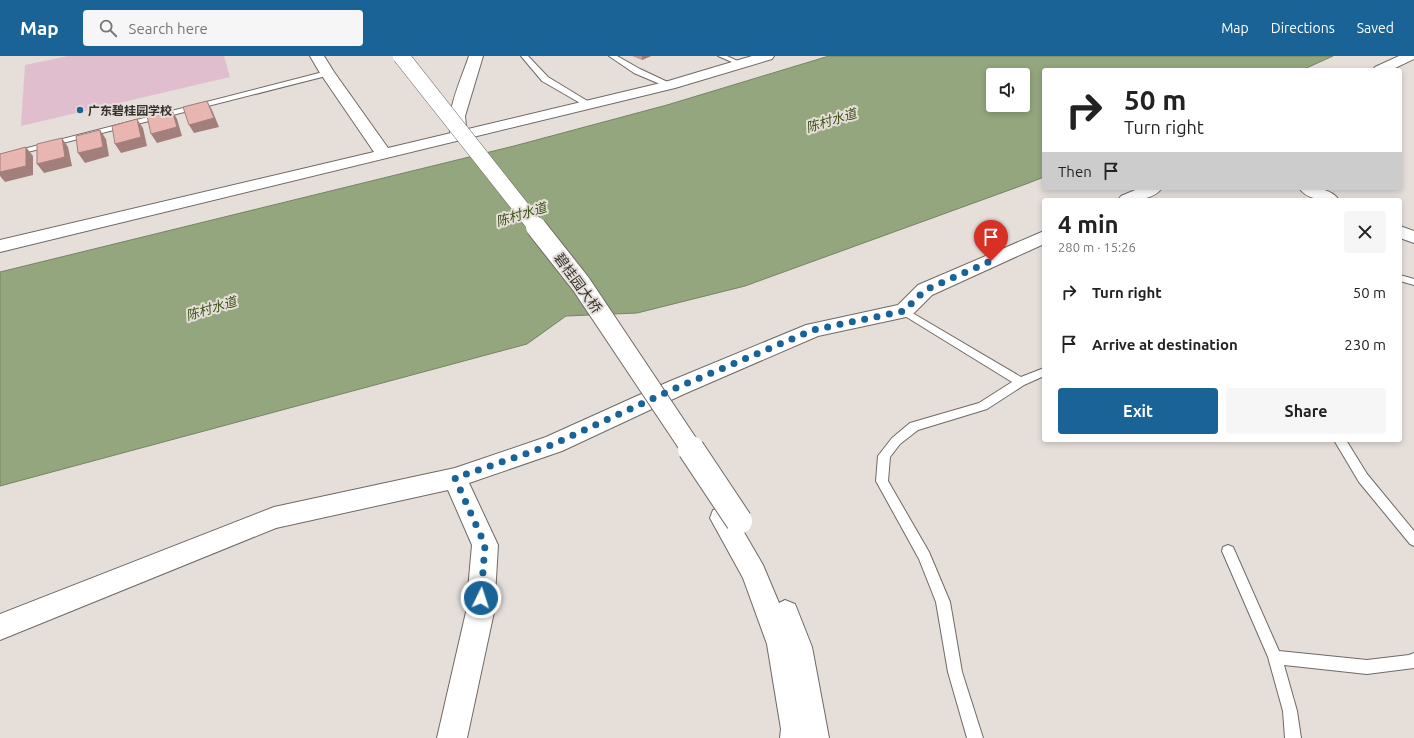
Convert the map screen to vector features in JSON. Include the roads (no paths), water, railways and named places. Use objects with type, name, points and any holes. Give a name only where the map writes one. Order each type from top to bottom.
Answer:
[{"type":"street","points":[[317,56],[327,73],[384,154]]},
{"type":"street","name":"碧桂园大桥","points":[[390,56],[569,282],[731,519]]},
{"type":"street","name":"碧桂园大桥","points":[[401,56],[581,284],[731,519]]},
{"type":"street","points":[[464,134],[456,116],[476,56]]},
{"type":"street","points":[[464,134],[465,111],[482,56]]},
{"type":"street","points":[[0,246],[590,105],[767,56]]},
{"type":"street","points":[[1384,68],[1410,56]]},
{"type":"street","points":[[1132,198],[1150,190]]},
{"type":"street","points":[[1311,190],[1326,198]]},
{"type":"street","points":[[1402,233],[1414,236]]},
{"type":"street","points":[[0,627],[274,518],[455,478],[554,444],[676,388],[813,330],[904,311],[925,290],[1042,238]]},
{"type":"street","points":[[452,738],[480,612],[485,545],[455,478]]},
{"type":"street","points":[[731,519],[754,573],[781,644],[796,729],[795,738]]},
{"type":"street","points":[[731,519],[771,576],[798,647],[814,738]]},
{"type":"lane","points":[[524,56],[545,79],[590,105]]},
{"type":"lane","points":[[612,56],[637,71],[670,84]]},
{"type":"lane","points":[[721,56],[742,64]]},
{"type":"lane","points":[[0,157],[327,73]]},
{"type":"lane","points":[[1402,279],[1414,282]]},
{"type":"lane","points":[[904,311],[1020,382]]},
{"type":"lane","points":[[975,738],[955,672],[943,602],[924,556],[882,480],[884,456],[896,441],[914,426],[983,406],[1020,382],[1042,373]]},
{"type":"lane","points":[[1341,442],[1363,478],[1414,540]]},
{"type":"lane","points":[[1228,551],[1275,657],[1290,711],[1293,738]]},
{"type":"lane","points":[[1275,657],[1367,667],[1411,662],[1414,660]]},
{"type":"water","name":"陈村水道","points":[[829,56],[1333,56],[1306,68],[1042,68],[1042,178],[745,286],[637,313],[566,316],[527,344],[0,486],[0,272],[514,146],[667,105]]},
{"type":"place","name":"广东碧桂园学校","points":[[80,110]]}]
